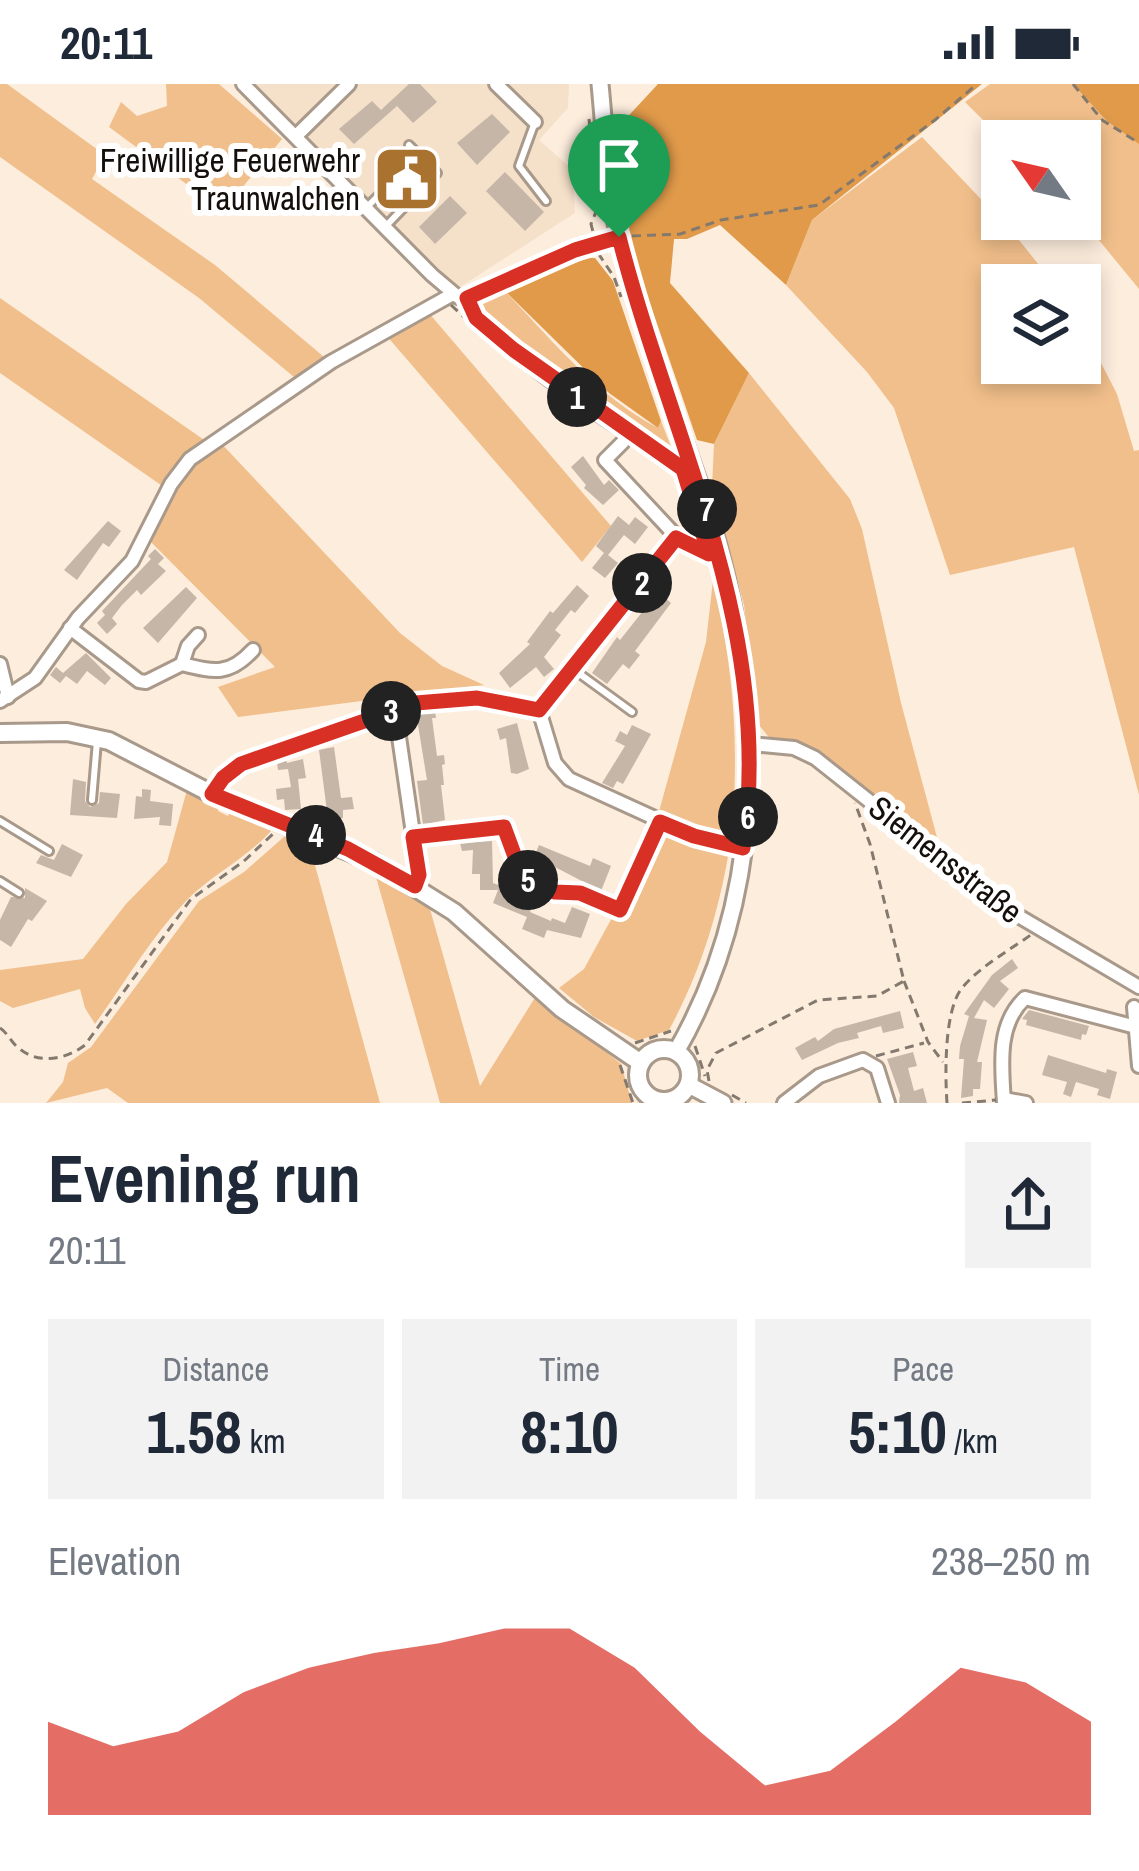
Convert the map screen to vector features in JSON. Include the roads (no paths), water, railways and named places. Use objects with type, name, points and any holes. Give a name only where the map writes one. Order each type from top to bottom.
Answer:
[{"type":"main road","points":[[0,733],[50,731],[98,737],[212,794],[348,849],[415,886],[476,929],[562,1009],[634,1054],[660,1049],[676,1052],[698,1082],[678,1097],[653,1101],[640,1084],[634,1054]]},
{"type":"street","points":[[243,84],[460,296],[476,318],[639,440]]},
{"type":"street","points":[[296,136],[349,84]]},
{"type":"street","points":[[496,84],[536,122]]},
{"type":"street","points":[[600,84],[619,237],[720,554],[744,662],[751,744],[743,848],[728,922],[714,968],[676,1052]]},
{"type":"street","points":[[0,664],[4,699],[35,678],[70,628],[117,579],[147,536],[171,484],[210,443],[331,362],[460,296],[619,237]]},
{"type":"street","points":[[539,710],[676,538],[604,460],[623,442]]},
{"type":"street","points":[[70,628],[132,679],[146,682],[182,664],[220,673],[253,650]]},
{"type":"street","points":[[182,664],[197,635]]},
{"type":"street","points":[[212,794],[241,764],[395,709],[477,698],[539,710]]},
{"type":"street","points":[[395,709],[419,875],[415,886]]},
{"type":"street","points":[[539,710],[555,763],[563,774],[694,836],[743,848]]},
{"type":"street","name":"Siemensstraße","points":[[751,744],[805,752],[976,888],[1139,988]]},
{"type":"street","points":[[413,837],[504,827],[521,873],[529,881],[555,892],[580,893],[620,910],[660,822]]},
{"type":"street","points":[[1026,1103],[1004,1101],[1004,1040],[1011,1016],[1025,998],[1136,1027]]},
{"type":"street","points":[[1135,1007],[1139,1066]]},
{"type":"street","points":[[784,1103],[819,1076],[863,1060],[879,1072],[888,1103]]},
{"type":"street","points":[[698,1082],[723,1103]]},
{"type":"lane","points":[[536,122],[519,166],[546,201]]},
{"type":"lane","points":[[385,227],[437,173],[409,145]]},
{"type":"lane","points":[[366,208],[385,189]]},
{"type":"lane","points":[[573,669],[632,712]]},
{"type":"lane","points":[[92,800],[98,737]]},
{"type":"lane","points":[[0,820],[49,851]]},
{"type":"lane","points":[[0,881],[20,893]]},
{"type":"place","name":"Freiwillige Feuerwehr Traunwalchen","points":[[407,179]]}]
